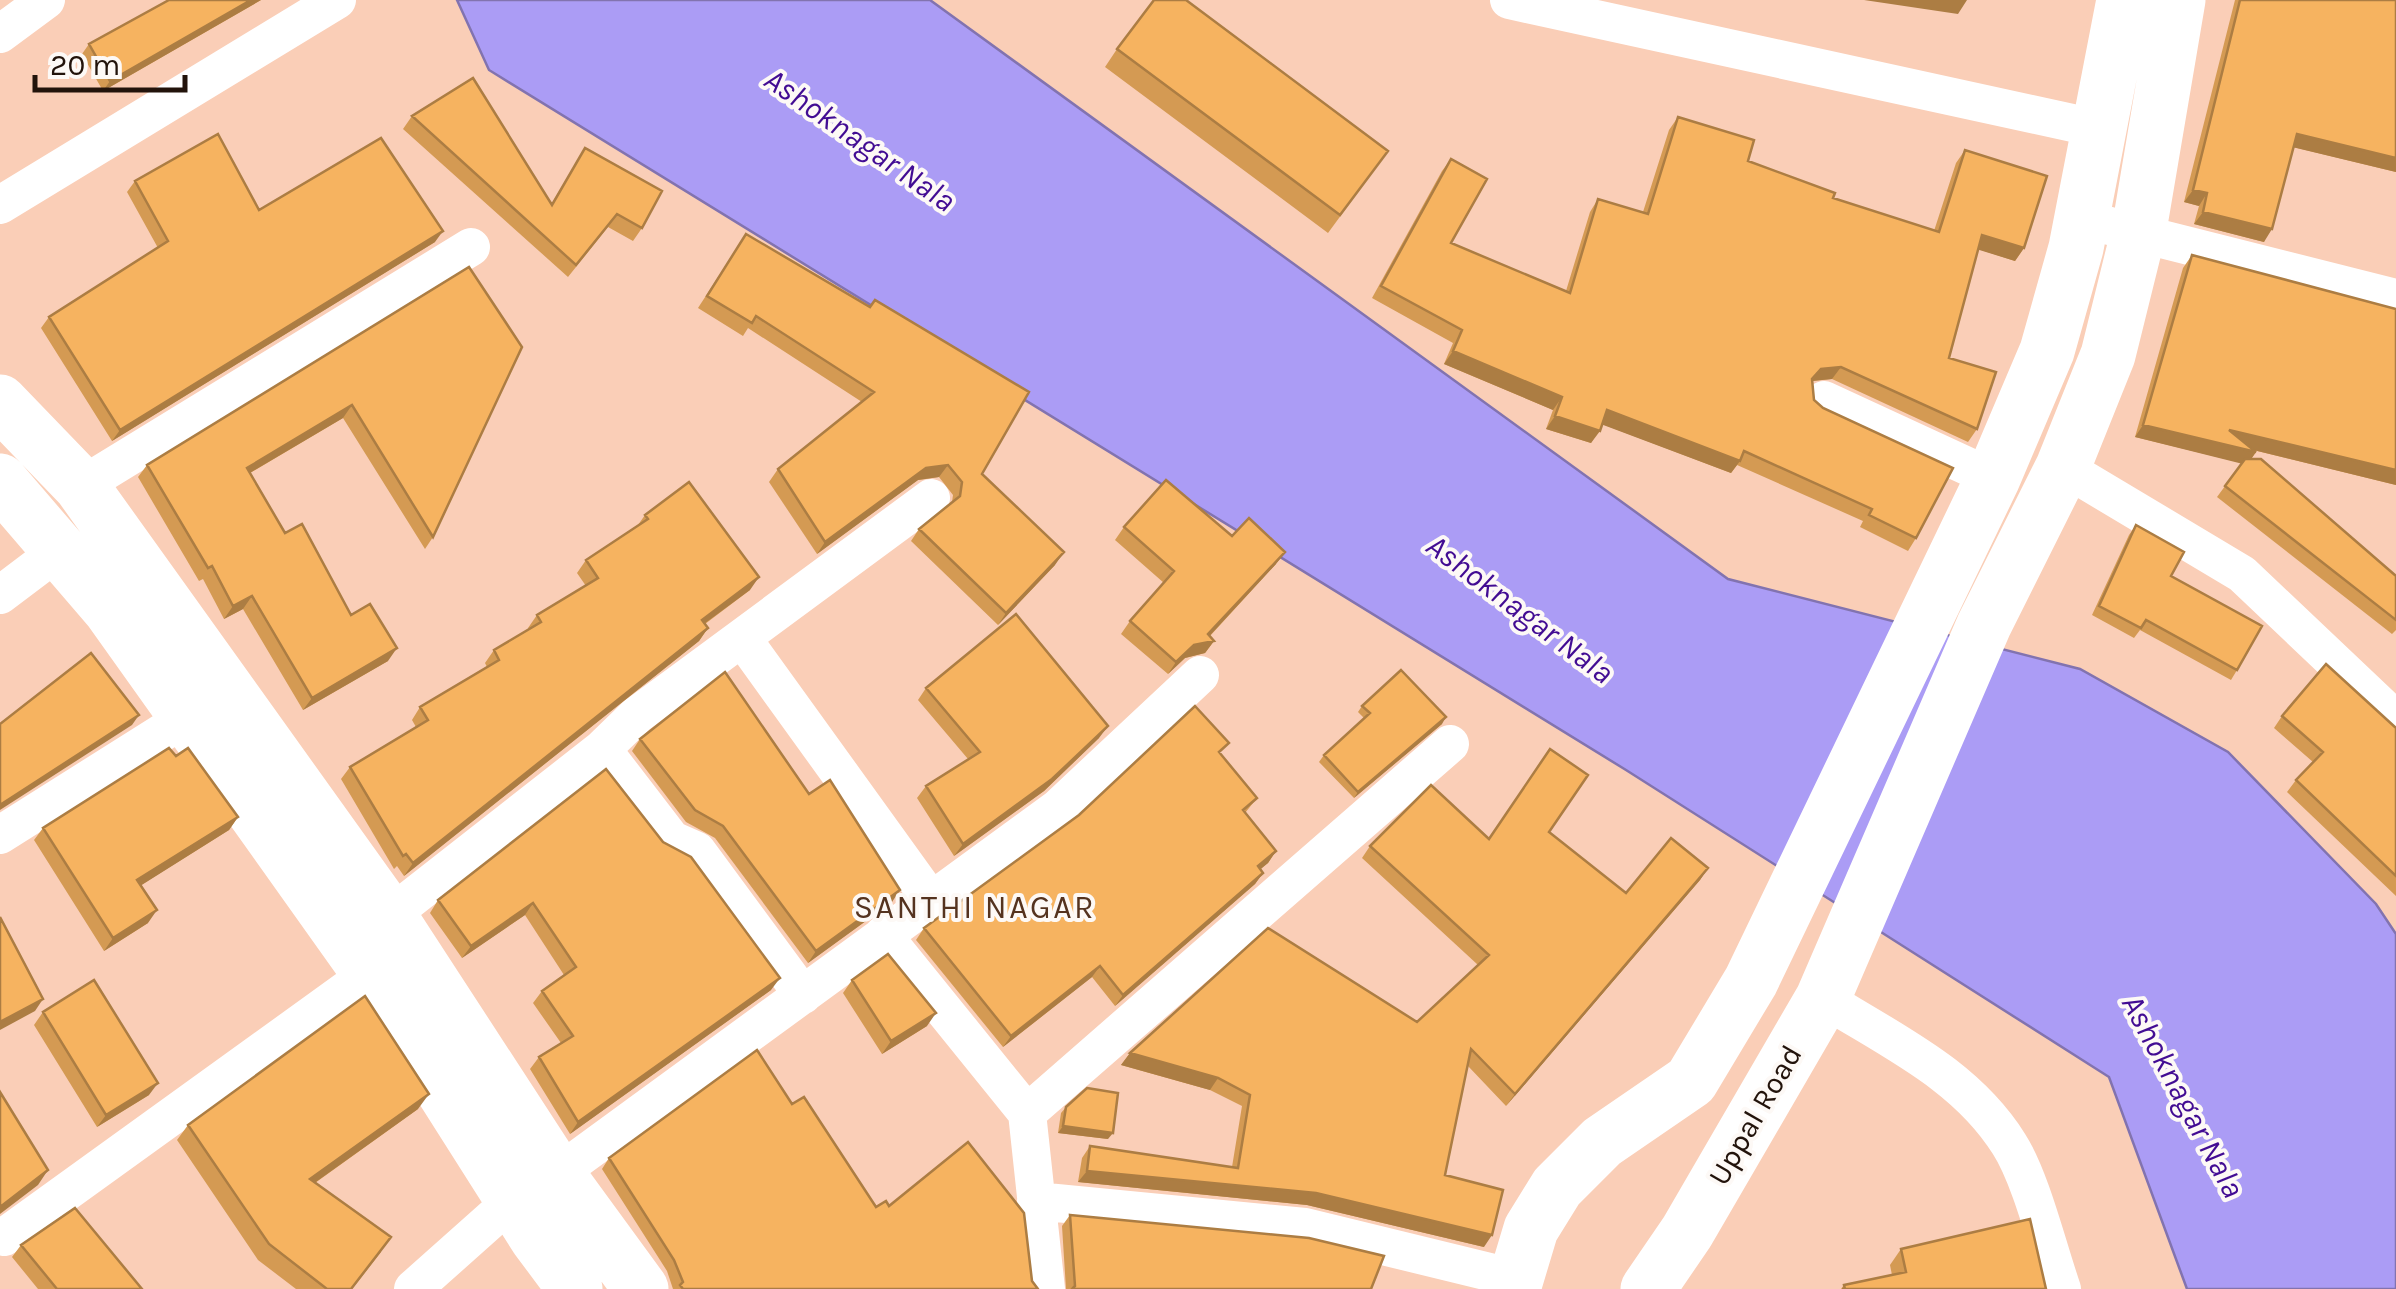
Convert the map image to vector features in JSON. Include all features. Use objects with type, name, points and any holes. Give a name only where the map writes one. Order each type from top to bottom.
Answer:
[{"type":"main road","points":[[1514,1284],[1531,1230],[1558,1187],[1602,1142],[1690,1080],[1752,981],[1992,478],[2047,351],[2082,219],[2124,0]]},
{"type":"main road","name":"Uppal Road","points":[[1648,1289],[1687,1232],[1823,998],[1984,625],[2063,467],[2108,355],[2139,230],[2178,0]]},
{"type":"main road","points":[[0,402],[81,486],[389,916],[535,1187],[575,1289]]},
{"type":"main road","points":[[0,481],[61,549],[370,973],[535,1187],[641,1289]]},
{"type":"main road","points":[[1690,1080],[1752,1121]]},
{"type":"street","points":[[0,34],[46,0]]},
{"type":"street","points":[[0,206],[338,0]]},
{"type":"street","points":[[1509,0],[2100,129]]},
{"type":"street","points":[[2082,219],[2139,230],[2396,298]]},
{"type":"street","points":[[81,486],[471,247]]},
{"type":"street","points":[[1824,400],[1992,478]]},
{"type":"street","points":[[2063,467],[2242,574],[2396,720]]},
{"type":"street","points":[[389,916],[602,749],[638,714],[931,498]]},
{"type":"street","points":[[0,594],[61,549]]},
{"type":"street","points":[[742,638],[931,900]]},
{"type":"street","points":[[413,1289],[535,1187],[1058,808],[1200,675]]},
{"type":"street","points":[[0,835],[187,717]]},
{"type":"street","points":[[1027,1113],[1450,744]]},
{"type":"street","points":[[602,749],[672,840],[697,851],[803,995]]},
{"type":"street","points":[[883,935],[1027,1113],[1046,1289]]},
{"type":"street","points":[[4,1237],[370,973]]},
{"type":"street","points":[[1823,998],[1954,1078],[1982,1108],[2011,1147],[2062,1289]]},
{"type":"street","points":[[1036,1201],[1305,1227],[1514,1284]]},
{"type":"water","name":"Ashoknagar Nala","points":[[457,0],[930,0],[1728,579],[2080,669],[2228,752],[2376,904],[2396,934],[2396,1289],[2187,1289],[2109,1077],[1626,770],[489,70]]},
{"type":"building","points":[[169,0],[251,0],[110,81],[89,44]]},
{"type":"building","points":[[1154,0],[1186,0],[1388,151],[1340,215],[1117,49]]},
{"type":"building","points":[[2240,0],[2396,0],[2396,158],[2297,134],[2272,229],[2203,212],[2207,193],[2193,190]]},
{"type":"building","points":[[473,78],[552,205],[585,148],[662,191],[642,228],[617,214],[576,265],[412,116]]},
{"type":"building","points":[[1678,117],[1754,140],[1748,161],[1835,193],[1833,198],[1939,232],[1965,150],[2047,176],[2024,248],[1982,235],[1949,358],[1996,372],[1977,429],[1841,367],[1821,369],[1812,379],[1814,400],[1823,408],[1953,468],[1916,538],[1869,515],[1872,509],[1744,451],[1740,461],[1607,410],[1600,431],[1555,416],[1562,397],[1453,351],[1462,330],[1381,286],[1451,159],[1487,179],[1451,243],[1570,293],[1598,199],[1648,214]]},
{"type":"building","points":[[218,134],[259,210],[381,138],[443,231],[120,430],[49,317],[168,241],[135,181]]},
{"type":"building","points":[[746,234],[870,307],[875,300],[1029,392],[982,474],[1064,552],[1006,613],[919,529],[960,496],[962,482],[948,465],[926,468],[825,542],[778,469],[874,392],[756,316],[752,323],[707,296]]},
{"type":"building","points":[[2192,255],[2396,309],[2396,470],[2229,430],[2256,452],[2143,425]]},
{"type":"building","points":[[469,267],[522,347],[433,537],[352,405],[247,468],[285,533],[302,524],[351,615],[370,604],[397,648],[312,698],[252,596],[233,606],[147,465]]},
{"type":"building","points":[[2245,459],[2261,459],[2396,576],[2396,620],[2225,486]]},
{"type":"building","points":[[1166,480],[1232,536],[1249,518],[1285,552],[1208,634],[1214,641],[1194,645],[1176,662],[1130,621],[1174,571],[1124,527]]},
{"type":"building","points":[[689,482],[759,577],[702,620],[708,628],[413,863],[406,854],[403,856],[350,767],[428,720],[420,707],[499,660],[494,650],[541,622],[537,615],[598,578],[586,560],[648,519],[645,515]]},
{"type":"building","points":[[2136,525],[2184,552],[2171,576],[2262,626],[2237,670],[2146,620],[2141,628],[2099,606]]},
{"type":"building","points":[[1016,614],[1108,726],[1052,779],[963,844],[926,786],[980,752],[926,688]]},
{"type":"building","points":[[91,653],[139,715],[0,805],[0,724]]},
{"type":"building","points":[[2326,664],[2396,728],[2396,876],[2296,780],[2323,752],[2282,716]]},
{"type":"building","points":[[1401,670],[1446,717],[1358,792],[1324,755],[1370,713],[1362,706]]},
{"type":"building","points":[[725,672],[809,794],[830,780],[900,890],[816,951],[723,826],[695,810],[640,739]]},
{"type":"building","points":[[1195,706],[1229,743],[1219,752],[1257,798],[1243,810],[1276,851],[1258,866],[1263,873],[1123,995],[1100,966],[1011,1036],[924,928],[1079,815]]},
{"type":"building","points":[[169,748],[176,756],[188,748],[238,817],[137,880],[157,910],[113,938],[43,828]]},
{"type":"building","points":[[1550,749],[1588,775],[1549,832],[1626,893],[1671,838],[1708,868],[1515,1094],[1471,1049],[1445,1175],[1503,1190],[1492,1235],[1316,1193],[1087,1171],[1090,1146],[1238,1168],[1250,1095],[1218,1078],[1130,1053],[1268,928],[1417,1022],[1489,955],[1370,846],[1431,785],[1489,839]]},
{"type":"building","points":[[606,769],[663,842],[691,857],[780,978],[578,1122],[539,1057],[573,1036],[542,991],[576,967],[533,903],[471,946],[438,900]]},
{"type":"building","points":[[0,917],[43,999],[0,1022]]},
{"type":"building","points":[[888,954],[936,1013],[891,1041],[852,980]]},
{"type":"building","points":[[94,980],[158,1083],[106,1115],[43,1012]]},
{"type":"building","points":[[365,996],[429,1094],[310,1179],[391,1237],[351,1289],[327,1289],[269,1244],[188,1125]]},
{"type":"building","points":[[757,1050],[792,1104],[804,1097],[876,1207],[886,1201],[889,1206],[968,1142],[1024,1213],[1032,1281],[1038,1289],[683,1289],[674,1260],[609,1158]]},
{"type":"building","points":[[1087,1088],[1118,1093],[1113,1133],[1063,1126],[1066,1107]]},
{"type":"building","points":[[0,1092],[48,1170],[0,1207]]},
{"type":"building","points":[[75,1208],[142,1289],[57,1289],[21,1245]]},
{"type":"building","points":[[1070,1215],[1309,1238],[1384,1256],[1371,1289],[1072,1289],[1075,1286]]},
{"type":"building","points":[[2030,1219],[2046,1289],[1845,1289],[1844,1285],[1906,1272],[1901,1249]]},
{"type":"district","name":"SANTHI NAGAR","points":[[975,907]]}]
